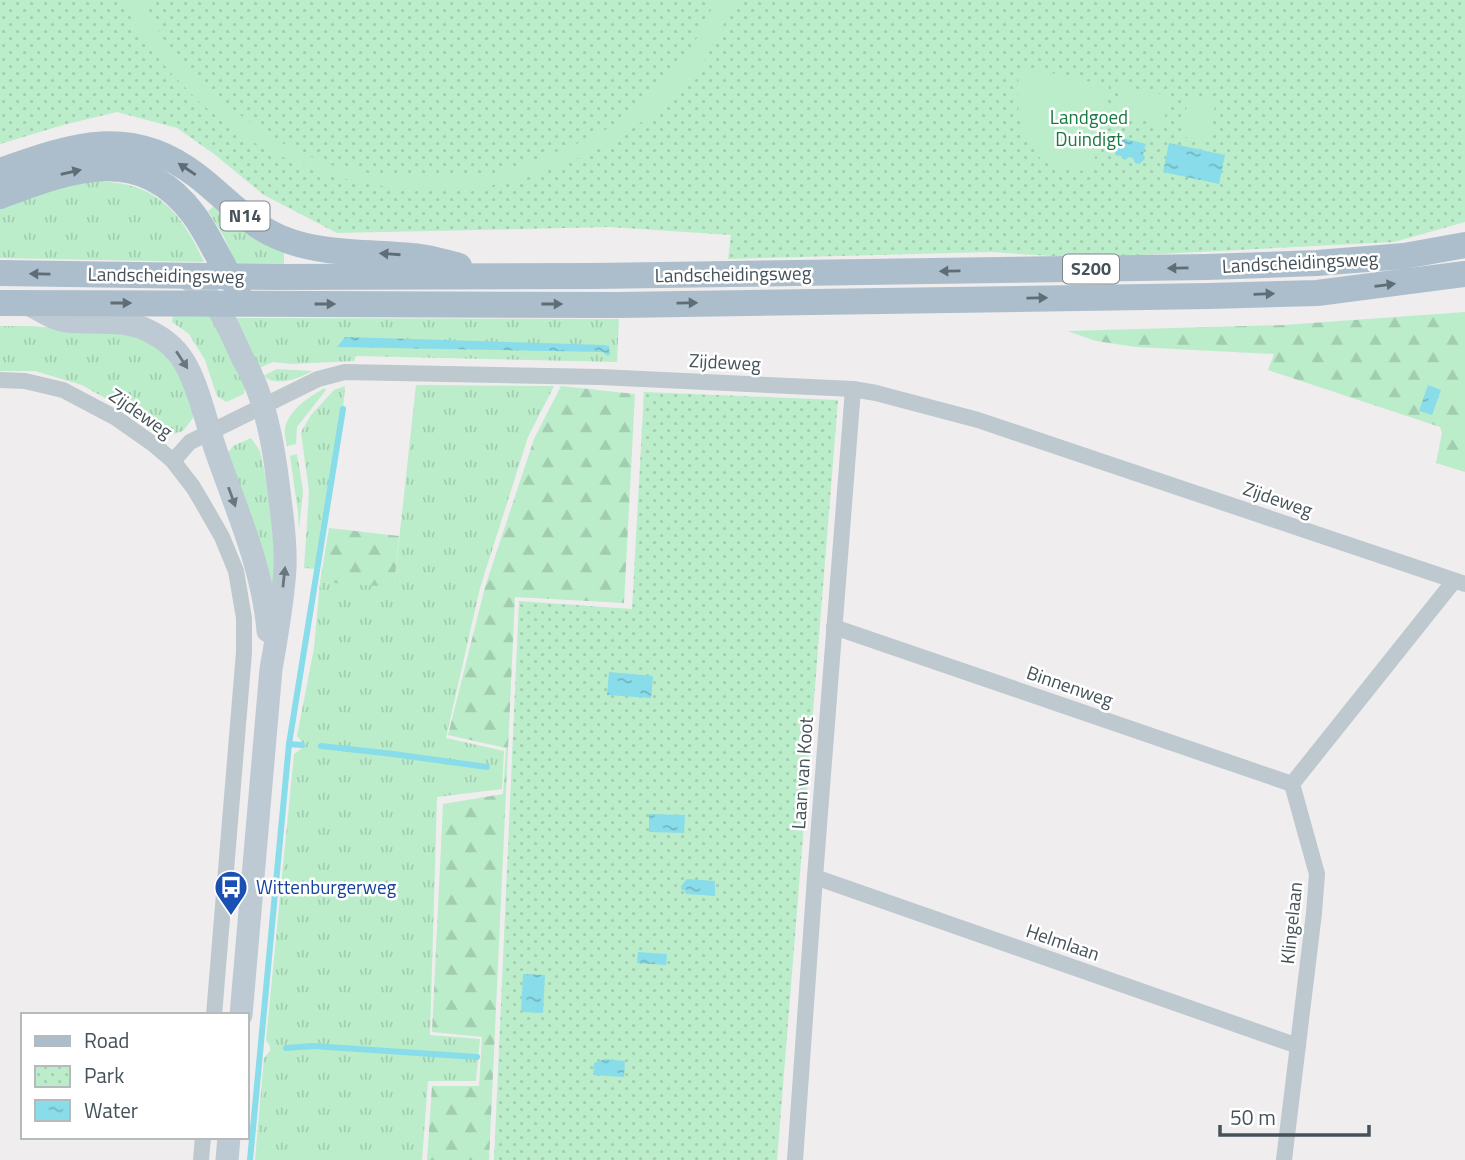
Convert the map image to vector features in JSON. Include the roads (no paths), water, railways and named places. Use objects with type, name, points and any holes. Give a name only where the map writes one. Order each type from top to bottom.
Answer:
[{"type":"main road","name":"N14","points":[[0,171],[84,145],[118,144],[144,148],[183,166],[256,224],[282,238],[319,248],[416,256],[505,276]]},
{"type":"main road","name":"N14","points":[[0,196],[38,181],[82,170],[115,169],[144,175],[167,187],[187,207],[229,276],[238,288],[257,304]]},
{"type":"main road","name":"Landscheidingsweg","points":[[0,273],[505,276],[1207,267],[1317,263],[1405,256],[1465,246]]},
{"type":"main road","name":"Landscheidingsweg","points":[[0,303],[619,304],[1317,293],[1465,274]]},
{"type":"street","points":[[182,275],[199,286],[215,304],[251,373],[275,454],[281,511],[285,566],[271,668],[240,1013]]},
{"type":"street","points":[[28,304],[63,321],[115,323],[146,328],[174,349],[185,364],[194,383],[264,593],[271,668]]},
{"type":"street","name":"Zijdeweg","points":[[0,380],[25,380],[63,390],[116,418],[173,461],[190,442],[318,379],[345,372],[600,377],[853,389],[978,420],[1460,582]]},
{"type":"street","name":"Laan van Koot","points":[[794,1160],[853,389]]},
{"type":"street","points":[[173,461],[193,487],[222,537],[236,571],[244,618],[242,688],[214,1013]]},
{"type":"street","points":[[1293,784],[1460,582]]},
{"type":"street","name":"Binnenweg","points":[[834,627],[1293,784]]},
{"type":"street","name":"Klingelaan","points":[[1284,1160],[1317,873],[1293,784]]},
{"type":"street","name":"Helmlaan","points":[[815,877],[1298,1046]]},
{"type":"street","points":[[201,1160],[203,1139]]},
{"type":"street","points":[[227,1160],[229,1139]]},
{"type":"water","points":[[1119,137],[1146,144],[1144,160],[1139,164],[1135,163],[1133,158],[1125,160],[1115,155]]},
{"type":"water","points":[[1169,143],[1225,155],[1219,184],[1163,172]]},
{"type":"water","points":[[345,337],[605,345],[609,346],[610,354],[337,347]]},
{"type":"water","points":[[1428,385],[1441,390],[1432,415],[1419,411]]},
{"type":"water","points":[[609,672],[653,676],[651,698],[607,695]]},
{"type":"water","points":[[649,814],[685,815],[684,833],[649,832]]},
{"type":"water","points":[[687,879],[715,881],[715,896],[686,894],[681,886]]},
{"type":"water","points":[[638,952],[667,954],[666,965],[637,963]]},
{"type":"water","points":[[523,974],[545,975],[543,1013],[521,1012]]},
{"type":"water","points":[[605,1059],[625,1061],[624,1077],[593,1075],[594,1063]]},
{"type":"waterway","points":[[250,1160],[289,744],[343,409]]},
{"type":"waterway","points":[[289,744],[302,745]]},
{"type":"waterway","points":[[321,746],[487,767]]},
{"type":"waterway","points":[[286,1048],[313,1046],[477,1057]]},
{"type":"place","name":"Wittenburgerweg","points":[[231,917]]},
{"type":"park label","name":"Landgoed Duindigt","points":[[1089,128]]}]
